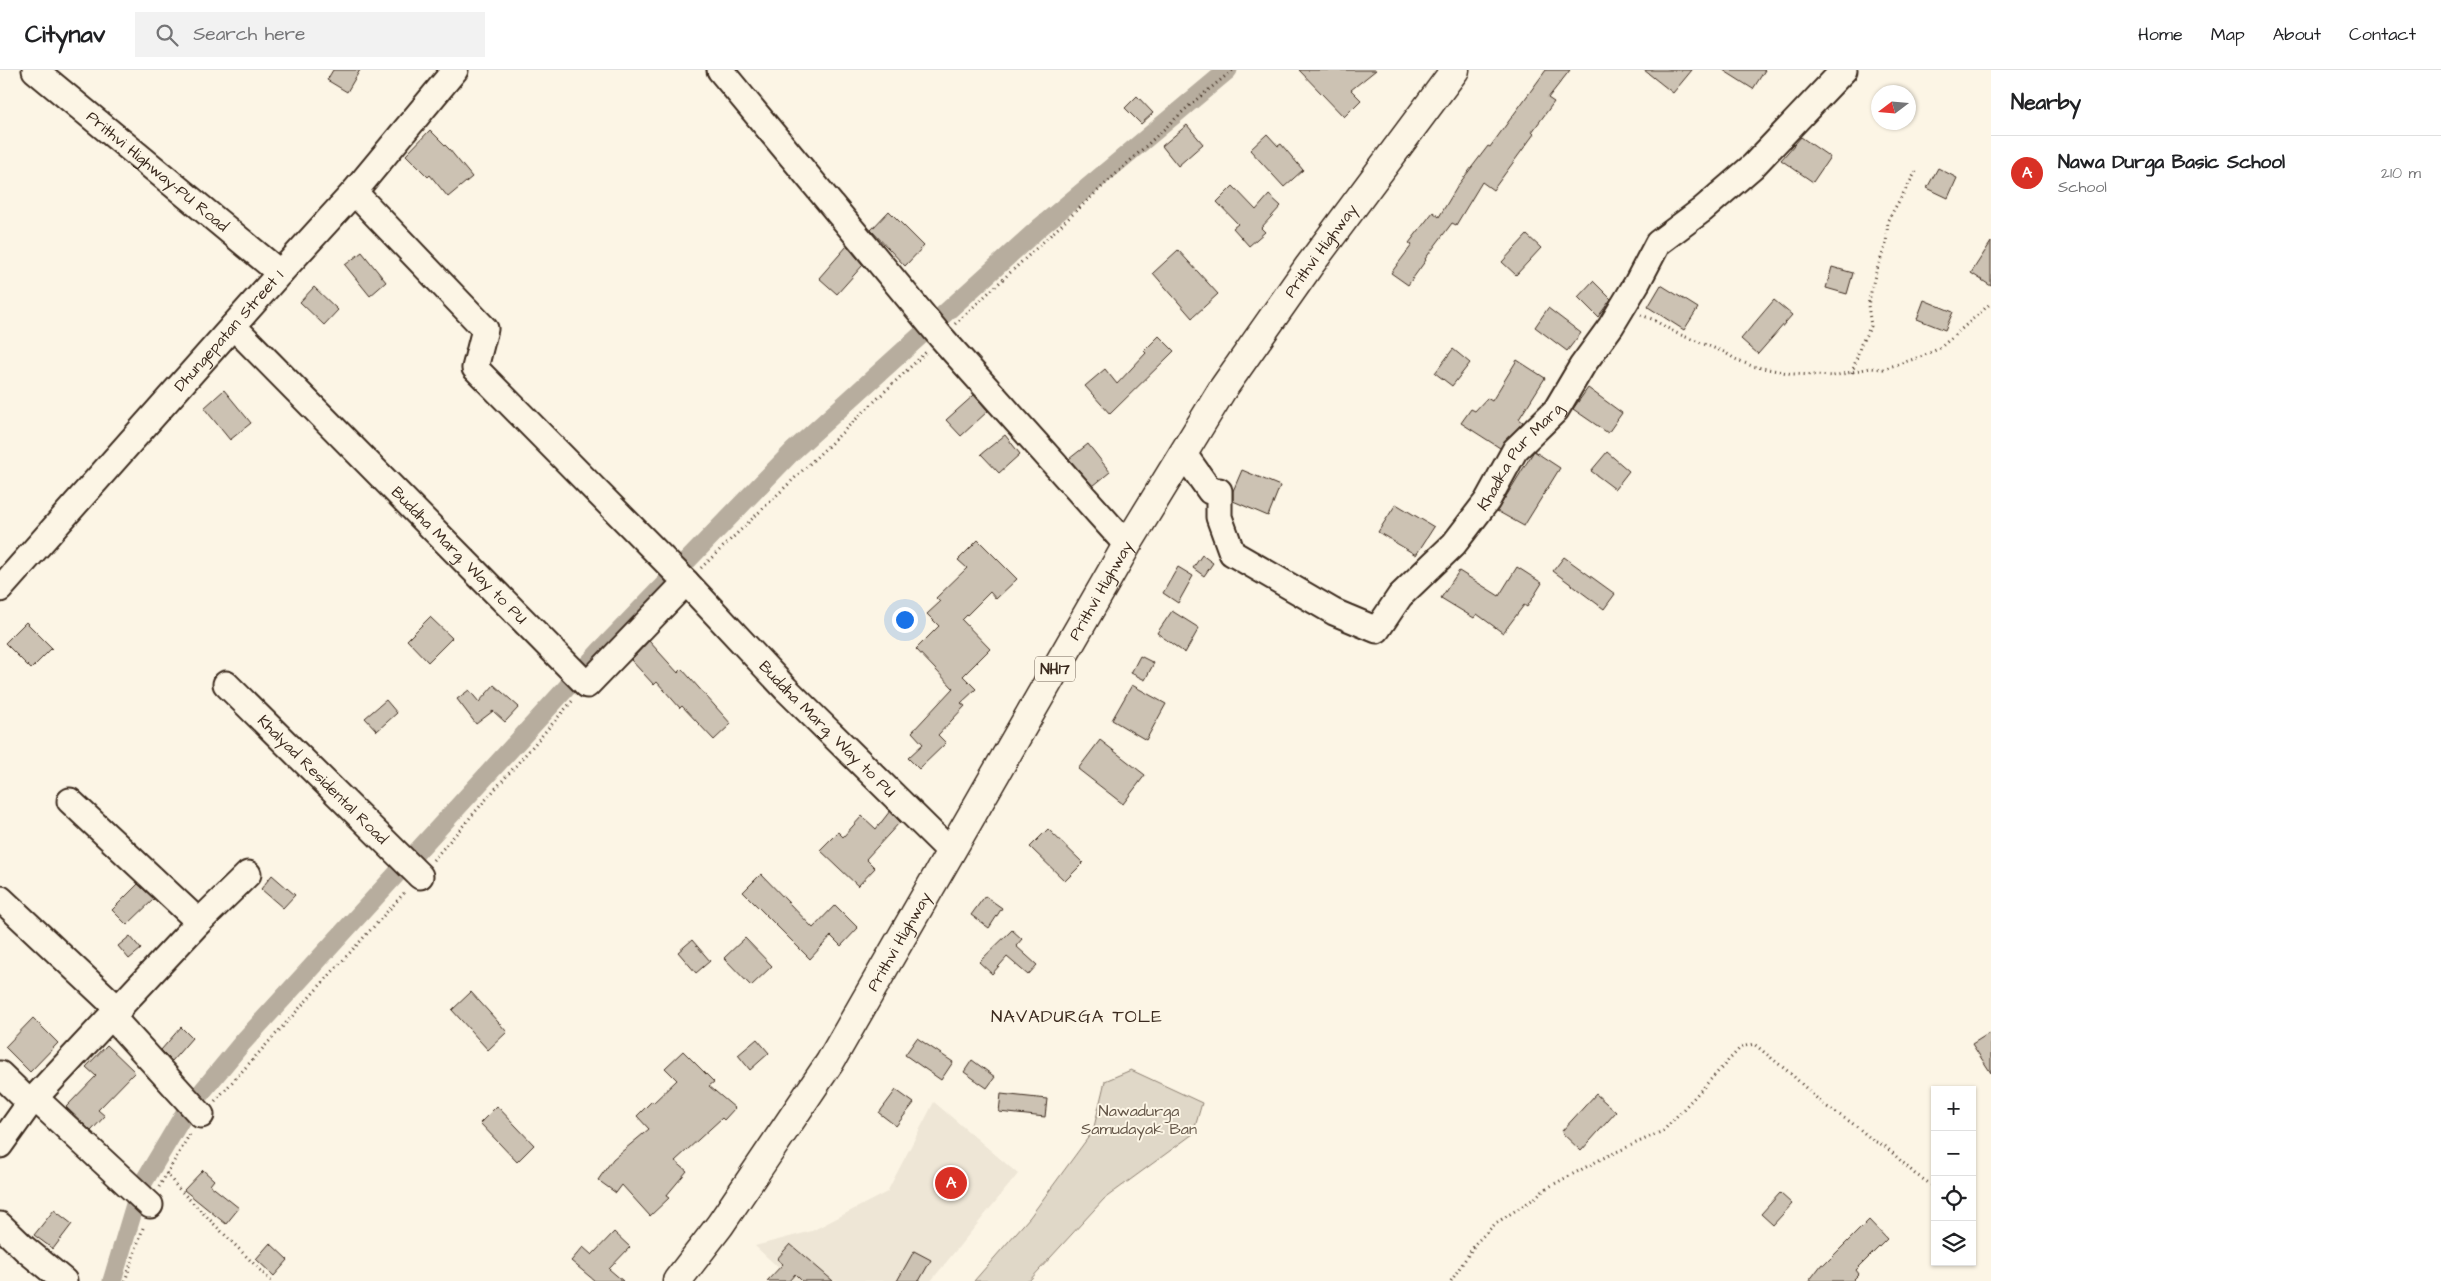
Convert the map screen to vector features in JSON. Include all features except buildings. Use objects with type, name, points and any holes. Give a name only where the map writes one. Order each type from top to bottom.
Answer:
[{"type":"highway","name":"Prithvi Highway","points":[[677,1281],[720,1225],[830,1062],[1126,545],[1222,390],[1309,266],[1455,70]]},
{"type":"street","name":"Prithvi Highway-PU Road","points":[[35,70],[280,273]]},
{"type":"street","name":"Dhungepatan Street 1","points":[[0,589],[232,326],[354,192],[455,70]]},
{"type":"street","points":[[720,70],[941,337],[1126,545]]},
{"type":"street","name":"Khadka Pur Marg","points":[[1183,453],[1210,491],[1219,490],[1219,517],[1232,553],[1334,612],[1378,630],[1400,596],[1454,544],[1487,501],[1515,450],[1556,410],[1582,366],[1624,305],[1658,243],[1702,210],[1753,166],[1844,70]]},
{"type":"street","name":"Buddha Marg, Way to PU","points":[[354,192],[485,329],[475,368],[686,582],[786,689],[950,851]]},
{"type":"street","name":"Buddha Marg, Way to PU","points":[[232,326],[587,685]]},
{"type":"street","points":[[587,685],[686,582]]},
{"type":"street","name":"Khalyad Residental Road","points":[[226,684],[420,876]]},
{"type":"street","points":[[70,801],[199,922]]},
{"type":"street","points":[[0,1145],[33,1101],[116,1014],[199,922],[248,874]]},
{"type":"street","points":[[1,899],[116,1014],[201,1116]]},
{"type":"street","points":[[0,1074],[150,1205]]},
{"type":"street","points":[[0,1225],[25,1249],[64,1281]]},
{"type":"path","points":[[1852,374],[1861,344],[1871,326],[1868,305],[1875,275],[1886,244],[1888,220],[1918,168]]},
{"type":"path","points":[[1624,305],[1636,314],[1652,318],[1676,333],[1724,352],[1752,366],[1793,374],[1833,376],[1852,374],[1870,368],[1883,369],[1923,356],[1940,348],[1991,303]]},
{"type":"path","points":[[125,1281],[150,1205],[166,1173],[201,1116],[420,876],[587,685]]},
{"type":"path","points":[[1451,1281],[1476,1243],[1496,1223],[1535,1198],[1543,1190],[1603,1158],[1663,1131],[1741,1047],[1754,1044],[1790,1073],[1824,1105],[1852,1123],[1874,1141],[1885,1146],[1915,1174],[1931,1185]]},
{"type":"path","points":[[166,1173],[178,1188],[271,1281]]},
{"type":"shaded area","points":[[934,1102],[1018,1174],[931,1281],[793,1281],[755,1246],[812,1231],[887,1192]]},
{"type":"green space","name":"Nawadurga Samudayak Ban","points":[[1131,1070],[1202,1103],[1193,1134],[1104,1199],[1029,1281],[974,1281],[1030,1217],[1093,1131],[1105,1081]]},
{"type":"waterway","points":[[112,1281],[140,1188],[186,1111],[243,1042],[602,649],[793,451],[1039,228],[1228,70]]},
{"type":"place","name":"Nawa Durga Basic School","points":[[951,1183]]},
{"type":"district","name":"NAVADURGA TOLE","points":[[1077,1016]]}]
